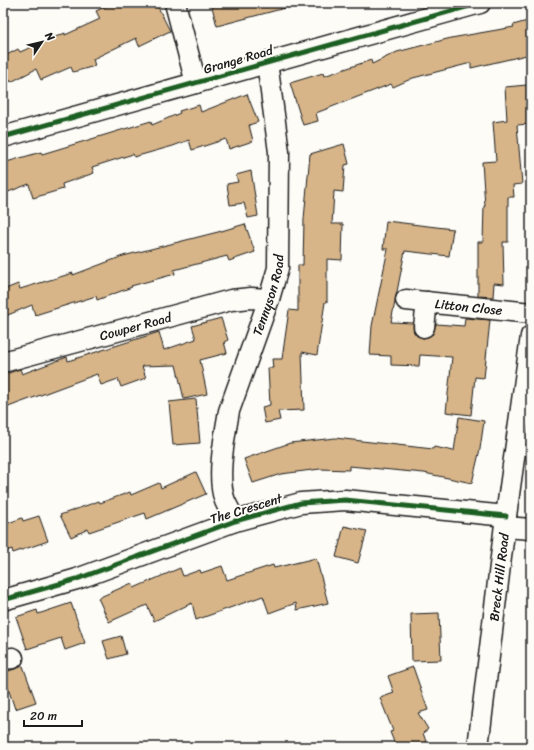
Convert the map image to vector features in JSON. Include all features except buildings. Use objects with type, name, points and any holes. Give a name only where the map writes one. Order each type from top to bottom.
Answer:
[{"type":"street","points":[[175,3],[196,83]]},
{"type":"street","name":"Grange Road","points":[[3,137],[480,3]]},
{"type":"street","name":"Tennyson Road","points":[[235,520],[224,500],[222,482],[223,449],[229,411],[269,300],[279,259],[279,152],[267,62]]},
{"type":"street","name":"Cowper Road","points":[[3,362],[231,300],[251,298],[269,300]]},
{"type":"street","name":"Litton Close","points":[[406,300],[531,313]]},
{"type":"street","points":[[424,326],[427,302]]},
{"type":"street","name":"Breck Hill Road","points":[[478,747],[531,336]]},
{"type":"street","name":"The Crescent","points":[[3,600],[77,579],[235,520],[301,503],[345,500],[506,521],[531,529]]},
{"type":"cycle path","points":[[3,137],[480,3]]},
{"type":"cycle path","points":[[3,600],[77,579],[235,521],[301,503],[345,500],[506,516]]}]
